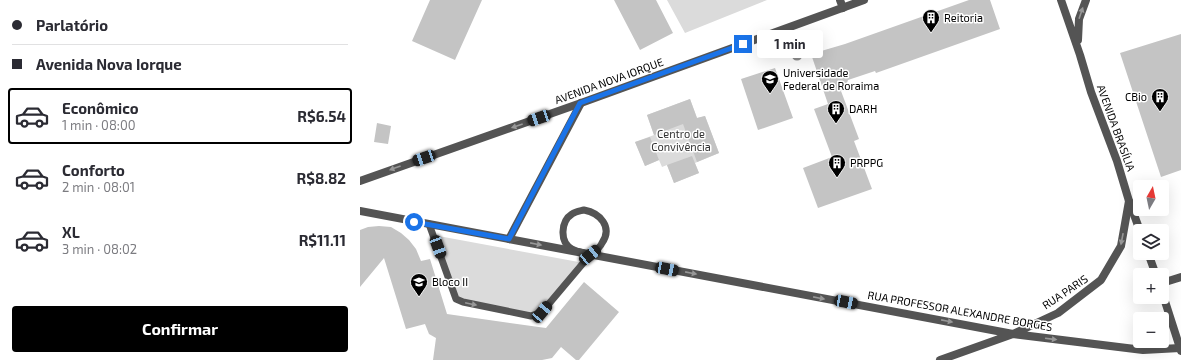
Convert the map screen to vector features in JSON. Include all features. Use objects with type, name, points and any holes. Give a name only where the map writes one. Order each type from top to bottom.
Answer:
[{"type":"street","name":"AVENIDA NOVA IORQUE","points":[[360,181],[580,103],[841,4],[864,0]]},
{"type":"street","name":"AVENIDA BRASÍLIA","points":[[1061,0],[1091,92],[1117,161],[1137,224]]},
{"type":"street","name":"AVENIDA BRASÍLIA","points":[[1080,55],[1077,31],[1078,19],[1086,0]]},
{"type":"street","points":[[509,239],[580,103]]},
{"type":"street","name":"RUA PARIS","points":[[940,360],[1012,334],[1058,313],[1101,280],[1121,246],[1129,201]]},
{"type":"street","name":"RUA PROFESSOR ALEXANDRE BORGES","points":[[360,212],[1012,334],[1143,350],[1180,350]]},
{"type":"street","points":[[1169,281],[1181,277]]},
{"type":"street","points":[[1166,304],[1180,350]]},
{"type":"lane","points":[[429,224],[456,299],[463,302],[531,316],[542,312],[590,255],[602,244],[606,232],[602,219],[591,211],[577,211],[566,219],[563,238],[571,249],[590,255]]},
{"type":"green space","points":[[667,0],[767,0],[685,33]]},
{"type":"green space","name":"Centro de Convivência","points":[[690,99],[697,118],[705,116],[719,153],[695,163],[699,173],[674,183],[667,165],[662,167],[659,160],[645,166],[635,142],[654,135],[647,115]]},
{"type":"green space","points":[[433,235],[584,263],[542,312],[531,316],[456,299]]},
{"type":"building","points":[[430,0],[482,0],[455,60],[412,41]]},
{"type":"building","points":[[614,0],[656,0],[673,33],[640,50]]},
{"type":"building","points":[[969,0],[990,0],[1000,29],[876,73],[875,71],[848,80],[846,86],[841,91],[859,139],[854,141],[872,189],[818,208],[803,168],[832,157],[814,109],[828,104],[811,54],[845,44]]},
{"type":"building","name":"CBio","points":[[1181,34],[1181,170],[1161,177],[1120,53]]},
{"type":"building","points":[[775,68],[793,118],[758,130],[741,79]]},
{"type":"building","points":[[690,99],[697,118],[705,116],[719,153],[697,162],[683,124],[654,135],[647,115]]},
{"type":"building","points":[[377,123],[391,126],[388,144],[374,142]]},
{"type":"building","points":[[650,137],[659,160],[645,166],[635,142]]},
{"type":"building","points":[[692,156],[699,173],[674,183],[667,165]]},
{"type":"building","name":"Bloco II","points":[[368,227],[391,227],[401,233],[416,249],[421,261],[430,259],[447,314],[546,328],[584,282],[619,312],[579,360],[576,360],[561,347],[552,358],[542,360],[433,360],[436,338],[429,334],[425,324],[406,329],[384,258],[360,287],[360,230]]},
{"type":"place","name":"Reitoria","points":[[931,33]]},
{"type":"place","name":"Universidade Federal de Roraima","points":[[770,94]]},
{"type":"place","name":"CBio","points":[[1160,112]]},
{"type":"place","name":"DARH","points":[[836,124]]},
{"type":"place","name":"PRPPG","points":[[837,178]]},
{"type":"place","name":"Bloco II","points":[[419,297]]},
{"type":"route","points":[[414,222],[509,239],[580,103],[743,44]]}]
